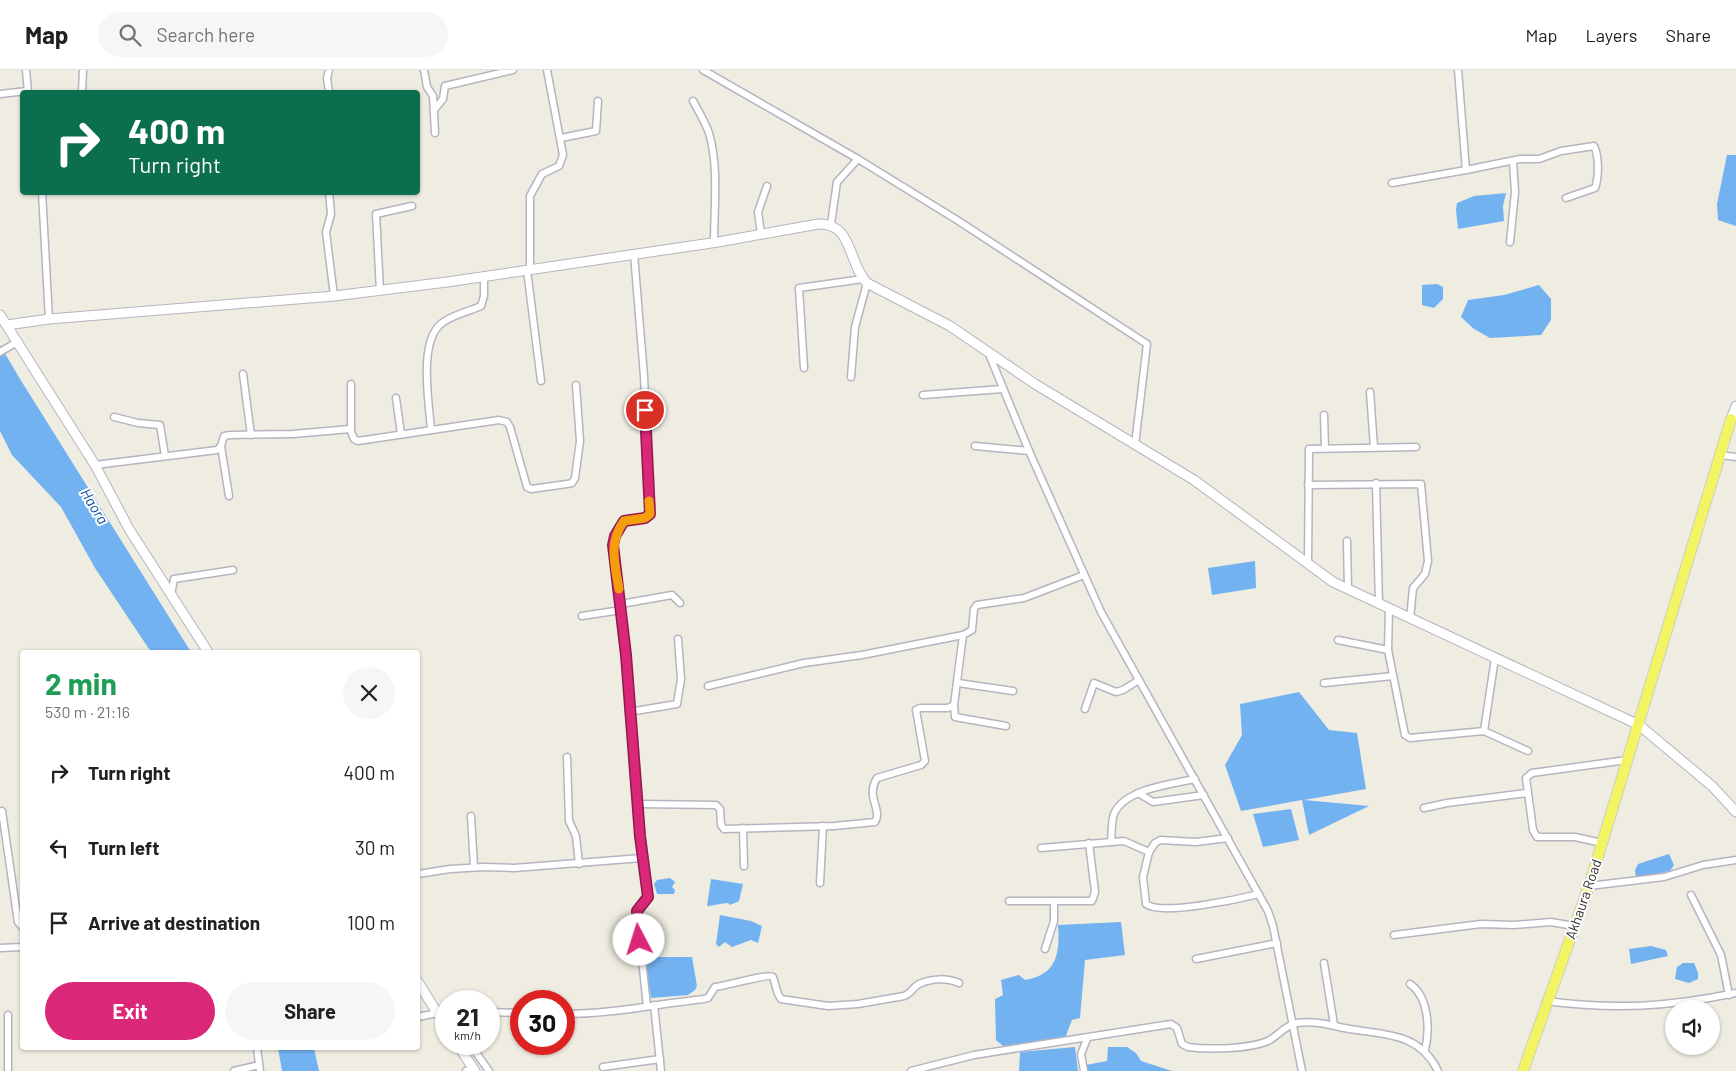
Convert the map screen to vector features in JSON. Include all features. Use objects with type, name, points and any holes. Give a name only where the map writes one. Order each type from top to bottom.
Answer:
[{"type":"main road","name":"Akhaura Road","points":[[1523,1071],[1546,1001],[1590,886],[1732,419]]},
{"type":"street","points":[[26,70],[27,90]]},
{"type":"street","points":[[82,90],[83,70]]},
{"type":"street","points":[[329,70],[327,78],[329,90]]},
{"type":"street","points":[[424,70],[427,87],[432,93],[435,133]]},
{"type":"street","points":[[434,110],[443,99],[445,86],[513,70]]},
{"type":"street","points":[[541,381],[529,269],[530,196],[542,174],[562,163],[564,155],[547,70]]},
{"type":"street","points":[[703,70],[858,159],[1147,344],[1135,444]]},
{"type":"street","points":[[1458,70],[1466,170]]},
{"type":"street","points":[[0,94],[20,93]]},
{"type":"street","points":[[561,138],[596,131],[598,101]]},
{"type":"street","points":[[693,102],[705,124],[711,142],[714,189],[714,242]]},
{"type":"street","points":[[1392,183],[1540,159],[1561,152],[1594,146],[1597,152],[1597,182],[1594,188],[1566,198]]},
{"type":"street","points":[[831,224],[837,182],[858,159]]},
{"type":"street","points":[[1510,242],[1516,192],[1513,162]]},
{"type":"street","points":[[761,234],[758,212],[767,186]]},
{"type":"street","points":[[42,195],[49,319]]},
{"type":"street","points":[[329,195],[331,214],[326,232],[334,296]]},
{"type":"street","points":[[380,291],[376,214],[412,206]]},
{"type":"street","points":[[7,325],[49,319],[380,291],[714,242],[818,224],[831,224],[840,230],[865,281],[855,327],[851,377]]},
{"type":"street","points":[[634,254],[644,376],[650,514],[645,518],[624,521],[615,536],[614,551],[639,804],[642,858],[648,897],[637,911],[637,924],[661,1071]]},
{"type":"street","points":[[431,430],[429,342],[443,322],[460,313],[481,306],[484,296],[484,277]]},
{"type":"street","points":[[804,368],[799,288],[865,281],[950,326],[998,360],[1194,480],[1308,564],[1348,590],[1639,725],[1731,802],[1736,812]]},
{"type":"street","points":[[0,315],[95,465],[129,529],[207,650]]},
{"type":"street","points":[[3,350],[17,342]]},
{"type":"street","points":[[989,354],[1002,389],[1084,575],[1139,680],[1259,894],[1271,919],[1302,1071]]},
{"type":"street","points":[[243,374],[252,435]]},
{"type":"street","points":[[350,384],[351,430],[356,441],[505,421],[510,427],[527,486],[532,488],[568,484],[572,483],[575,478],[580,441],[576,385]]},
{"type":"street","points":[[923,394],[1002,389]]},
{"type":"street","points":[[1370,392],[1374,447]]},
{"type":"street","points":[[396,398],[401,434]]},
{"type":"street","points":[[1732,419],[1736,406]]},
{"type":"street","points":[[1324,415],[1325,448]]},
{"type":"street","points":[[114,417],[160,425],[165,456]]},
{"type":"street","points":[[95,465],[215,451],[221,446],[226,436],[351,430]]},
{"type":"street","points":[[221,446],[228,496]]},
{"type":"street","points":[[975,446],[1029,451]]},
{"type":"street","points":[[1308,564],[1308,450],[1312,448],[1416,447]]},
{"type":"street","points":[[1720,455],[1736,457]]},
{"type":"street","points":[[1308,485],[1417,482],[1422,488],[1427,569],[1422,579],[1413,588],[1410,619]]},
{"type":"street","points":[[1376,483],[1379,604]]},
{"type":"street","points":[[1347,541],[1348,590]]},
{"type":"street","points":[[171,595],[174,578],[233,570]]},
{"type":"street","points":[[708,686],[804,663],[862,655],[963,635],[972,630],[974,609],[977,605],[1030,597],[1084,575]]},
{"type":"street","points":[[582,616],[670,595],[674,595],[680,603]]},
{"type":"street","points":[[1390,609],[1388,650],[1404,732],[1407,737],[1484,731],[1528,751]]},
{"type":"street","points":[[963,635],[954,705],[955,717],[1006,726]]},
{"type":"street","points":[[629,712],[676,704],[681,678],[678,640]]},
{"type":"street","points":[[1338,640],[1388,650]]},
{"type":"street","points":[[1484,731],[1495,658]]},
{"type":"street","points":[[1324,683],[1393,676]]},
{"type":"street","points":[[1085,709],[1094,683],[1116,692],[1139,680]]},
{"type":"street","points":[[958,683],[1013,691]]},
{"type":"street","points":[[639,804],[716,805],[720,809],[723,828],[823,826],[876,821],[878,817],[871,791],[877,778],[921,765],[925,761],[916,710],[920,708],[948,708],[954,705]]},
{"type":"street","points":[[567,757],[569,821],[576,836],[579,864]]},
{"type":"street","points":[[1602,844],[1575,837],[1537,837],[1533,830],[1526,793],[1526,778],[1532,773],[1627,760]]},
{"type":"street","points":[[1111,842],[1112,820],[1116,811],[1138,793],[1150,788],[1195,779]]},
{"type":"street","points":[[1138,793],[1153,802],[1204,795]]},
{"type":"street","points":[[1424,808],[1447,803],[1526,793]]},
{"type":"street","points":[[2,811],[18,922],[20,924]]},
{"type":"street","points":[[471,816],[474,868]]},
{"type":"street","points":[[820,883],[823,826]]},
{"type":"street","points":[[743,828],[744,866]]},
{"type":"street","points":[[1228,838],[1196,842],[1160,840],[1149,852],[1143,888],[1145,901],[1149,906],[1179,908],[1259,894]]},
{"type":"street","points":[[1042,848],[1129,842],[1149,852]]},
{"type":"street","points":[[1010,900],[1085,902],[1094,899],[1089,844]]},
{"type":"street","points":[[420,874],[474,868],[506,869],[642,858]]},
{"type":"street","points":[[1590,886],[1656,879],[1704,865],[1736,860]]},
{"type":"street","points":[[1546,1001],[1596,1007],[1626,1007],[1688,1003],[1732,994],[1721,955],[1691,895]]},
{"type":"street","points":[[1045,949],[1054,921],[1054,901]]},
{"type":"street","points":[[1394,935],[1481,924],[1514,925],[1551,922],[1574,926]]},
{"type":"street","points":[[1196,959],[1277,943]]},
{"type":"street","points":[[0,948],[20,947]]},
{"type":"street","points":[[1324,963],[1334,1025]]},
{"type":"street","points":[[575,1014],[616,1012],[650,1005],[708,998],[715,987],[770,974],[781,999],[828,1006],[858,1004],[904,996],[918,985],[938,979],[959,983]]},
{"type":"street","points":[[1410,984],[1421,994],[1424,1003],[1427,1033],[1425,1050]]},
{"type":"street","points":[[420,985],[435,1008]]},
{"type":"street","points":[[8,1015],[8,1071]]},
{"type":"street","points":[[420,1017],[435,1019]]},
{"type":"street","points":[[911,1071],[974,1055],[1087,1039],[1171,1024],[1177,1028],[1182,1044],[1188,1047],[1251,1045],[1271,1039],[1293,1024],[1319,1023],[1399,1037],[1425,1050],[1438,1071]]},
{"type":"street","points":[[0,1035],[8,1034]]},
{"type":"street","points":[[1084,1071],[1081,1054],[1087,1039]]},
{"type":"street","points":[[234,1071],[260,1068],[257,1050]]},
{"type":"street","points":[[463,1055],[471,1070]]},
{"type":"street","points":[[478,1055],[489,1071]]},
{"type":"street","points":[[603,1066],[660,1059]]},
{"type":"water","points":[[1727,155],[1736,155],[1736,226],[1718,220],[1717,204]]},
{"type":"water","points":[[1506,193],[1503,206],[1504,221],[1458,229],[1457,203],[1474,196]]},
{"type":"water","points":[[1437,284],[1443,287],[1443,299],[1434,308],[1422,305],[1422,285]]},
{"type":"water","points":[[1539,285],[1551,299],[1551,320],[1541,335],[1490,338],[1474,329],[1461,317],[1468,300],[1504,295]]},
{"type":"water","name":"Haora","points":[[0,345],[190,650],[150,650],[95,568],[61,507],[12,455],[0,431]]},
{"type":"water","points":[[1255,561],[1256,588],[1212,595],[1208,568]]},
{"type":"water","points":[[1299,692],[1329,730],[1357,733],[1366,789],[1304,800],[1369,806],[1309,835],[1302,800],[1241,811],[1225,765],[1242,735],[1240,704]]},
{"type":"water","points":[[1291,809],[1299,840],[1263,847],[1253,814]]},
{"type":"water","points":[[1669,854],[1674,865],[1670,871],[1636,878],[1635,870],[1638,864]]},
{"type":"water","points":[[670,878],[675,882],[672,887],[675,890],[674,894],[657,894],[654,884],[657,880]]},
{"type":"water","points":[[711,879],[743,884],[739,901],[730,905],[728,903],[707,906]]},
{"type":"water","points":[[720,915],[751,921],[762,926],[758,943],[751,940],[732,947],[725,942],[719,947],[716,944]]},
{"type":"water","points":[[1121,922],[1125,955],[1085,960],[1080,1018],[1072,1020],[1065,1038],[1003,1046],[996,1040],[995,999],[1003,995],[1001,980],[1019,975],[1025,980],[1036,977],[1050,968],[1057,953],[1058,925]]},
{"type":"water","points":[[1651,946],[1666,950],[1668,956],[1631,964],[1629,949]]},
{"type":"water","points":[[653,957],[692,957],[697,986],[695,990],[688,995],[651,998],[645,963],[646,959]]},
{"type":"water","points":[[1683,963],[1694,963],[1698,979],[1689,983],[1675,979],[1677,967]]},
{"type":"water","points":[[1075,1047],[1078,1071],[1019,1071],[1020,1052]]},
{"type":"water","points":[[1108,1047],[1127,1047],[1136,1053],[1141,1061],[1172,1071],[1086,1071],[1086,1065],[1107,1061]]},
{"type":"water","points":[[278,1050],[314,1050],[319,1071],[282,1071]]},
{"type":"slow traffic","points":[[619,589],[614,551],[615,536],[624,521],[631,518],[645,518],[650,514],[649,501]]},
{"type":"route","points":[[639,940],[637,911],[648,897],[642,858],[621,604],[613,545],[615,536],[624,521],[631,518],[645,518],[650,514],[645,410]]}]
